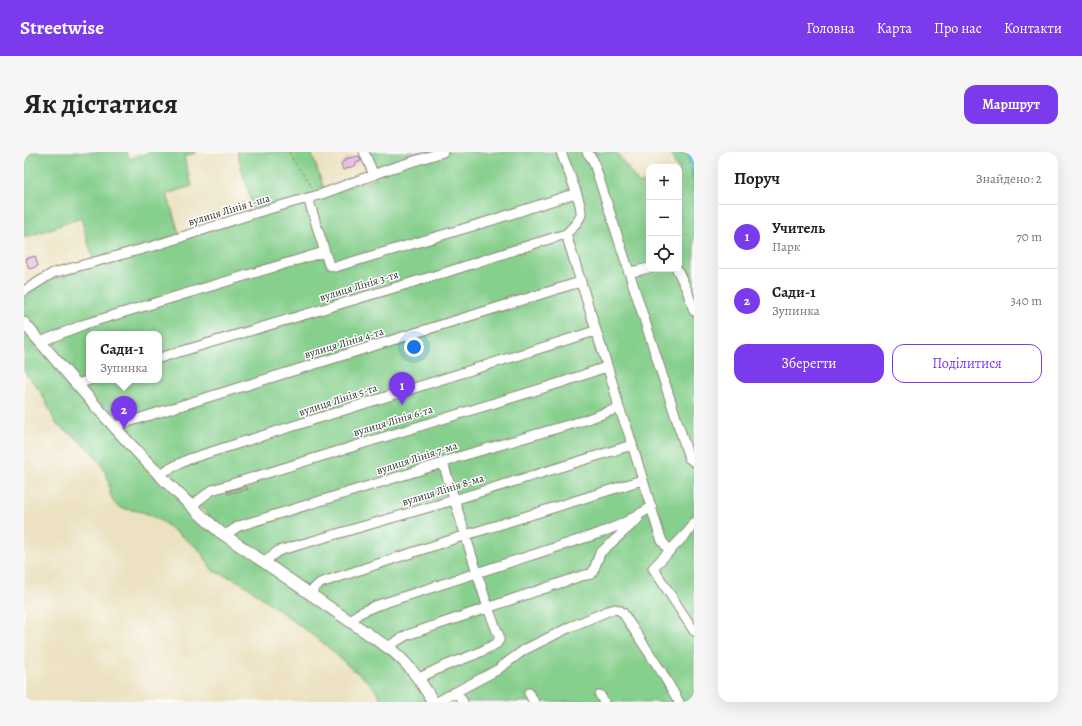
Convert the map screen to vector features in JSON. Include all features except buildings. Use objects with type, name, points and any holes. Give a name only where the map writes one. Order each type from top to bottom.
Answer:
[{"type":"main road","points":[[24,323],[115,426],[191,506],[225,535],[387,647],[405,662],[419,678],[433,702]]},
{"type":"lane","points":[[364,152],[374,175]]},
{"type":"lane","name":"вулиця Лінія 1-ша","points":[[24,291],[54,273],[154,246],[312,197],[424,155],[443,152]]},
{"type":"lane","points":[[561,152],[579,200],[581,213],[578,220],[566,234],[606,367],[652,507],[659,533],[662,541],[669,550]]},
{"type":"lane","points":[[586,152],[593,160],[689,458],[694,462]]},
{"type":"lane","points":[[312,197],[324,252],[329,264],[335,267],[493,220],[576,193]]},
{"type":"lane","name":"вулиця Лінія 3-тя","points":[[162,357],[352,301],[469,265],[514,249],[566,234]]},
{"type":"lane","points":[[40,342],[85,324],[324,252]]},
{"type":"lane","points":[[628,271],[646,269]]},
{"type":"lane","points":[[678,272],[687,290],[694,311]]},
{"type":"lane","name":"вулиця Лінія 4-та","points":[[115,426],[580,282]]},
{"type":"lane","name":"вулиця Лінія 5-та","points":[[159,474],[189,459],[595,331]]},
{"type":"lane","name":"вулиця Лінія 6-та","points":[[191,506],[212,490],[563,382],[606,367]]},
{"type":"lane","points":[[77,384],[86,381]]},
{"type":"lane","name":"вулиця Лінія 7-ма","points":[[225,535],[239,526],[455,458],[582,421],[619,408]]},
{"type":"lane","name":"вулиця Лінія 8-ма","points":[[264,562],[278,551],[454,500],[632,445]]},
{"type":"lane","points":[[419,678],[496,644],[499,636],[488,608],[443,463]]},
{"type":"lane","points":[[309,593],[320,583],[466,535],[642,480]]},
{"type":"lane","points":[[351,622],[358,614],[375,606],[600,533],[622,524],[652,507]]},
{"type":"lane","points":[[387,647],[407,635],[581,576],[591,574],[600,553],[637,520],[642,513]]},
{"type":"lane","points":[[694,522],[691,535],[669,550],[655,565],[654,571],[672,595],[694,631]]},
{"type":"lane","points":[[437,702],[496,670],[524,650],[570,627],[615,609],[623,613],[661,671],[679,702]]},
{"type":"lane","points":[[453,693],[459,695],[463,702]]},
{"type":"lane","points":[[529,693],[534,702]]},
{"type":"path","points":[[289,152],[299,170],[309,181],[312,197]]},
{"type":"green space","points":[[24,152],[127,152],[129,159],[150,152],[197,152],[184,157],[192,186],[167,194],[180,236],[93,260],[81,218],[24,238]]},
{"type":"green space","points":[[237,152],[311,152],[325,191],[254,212]]},
{"type":"green space","points":[[365,152],[616,152],[639,184],[646,181],[646,272],[682,272],[682,164],[675,164],[671,152],[687,152],[694,182],[694,702],[442,702],[438,699],[422,677],[230,534],[163,475],[24,320],[24,293],[43,282],[376,178]]},
{"type":"green space","points":[[24,328],[199,517],[403,664],[429,702],[383,702],[374,688],[365,679],[327,646],[248,587],[232,578],[213,571],[199,549],[161,521],[148,514],[117,506],[113,502],[108,479],[102,465],[90,450],[74,436],[58,426],[40,391],[24,371]]},
{"type":"water","points":[[687,152],[694,152],[694,182],[689,160]]},
{"type":"place","name":"Учитель","points":[[402,405]]},
{"type":"place","name":"Сади-1","points":[[124,429]]}]
